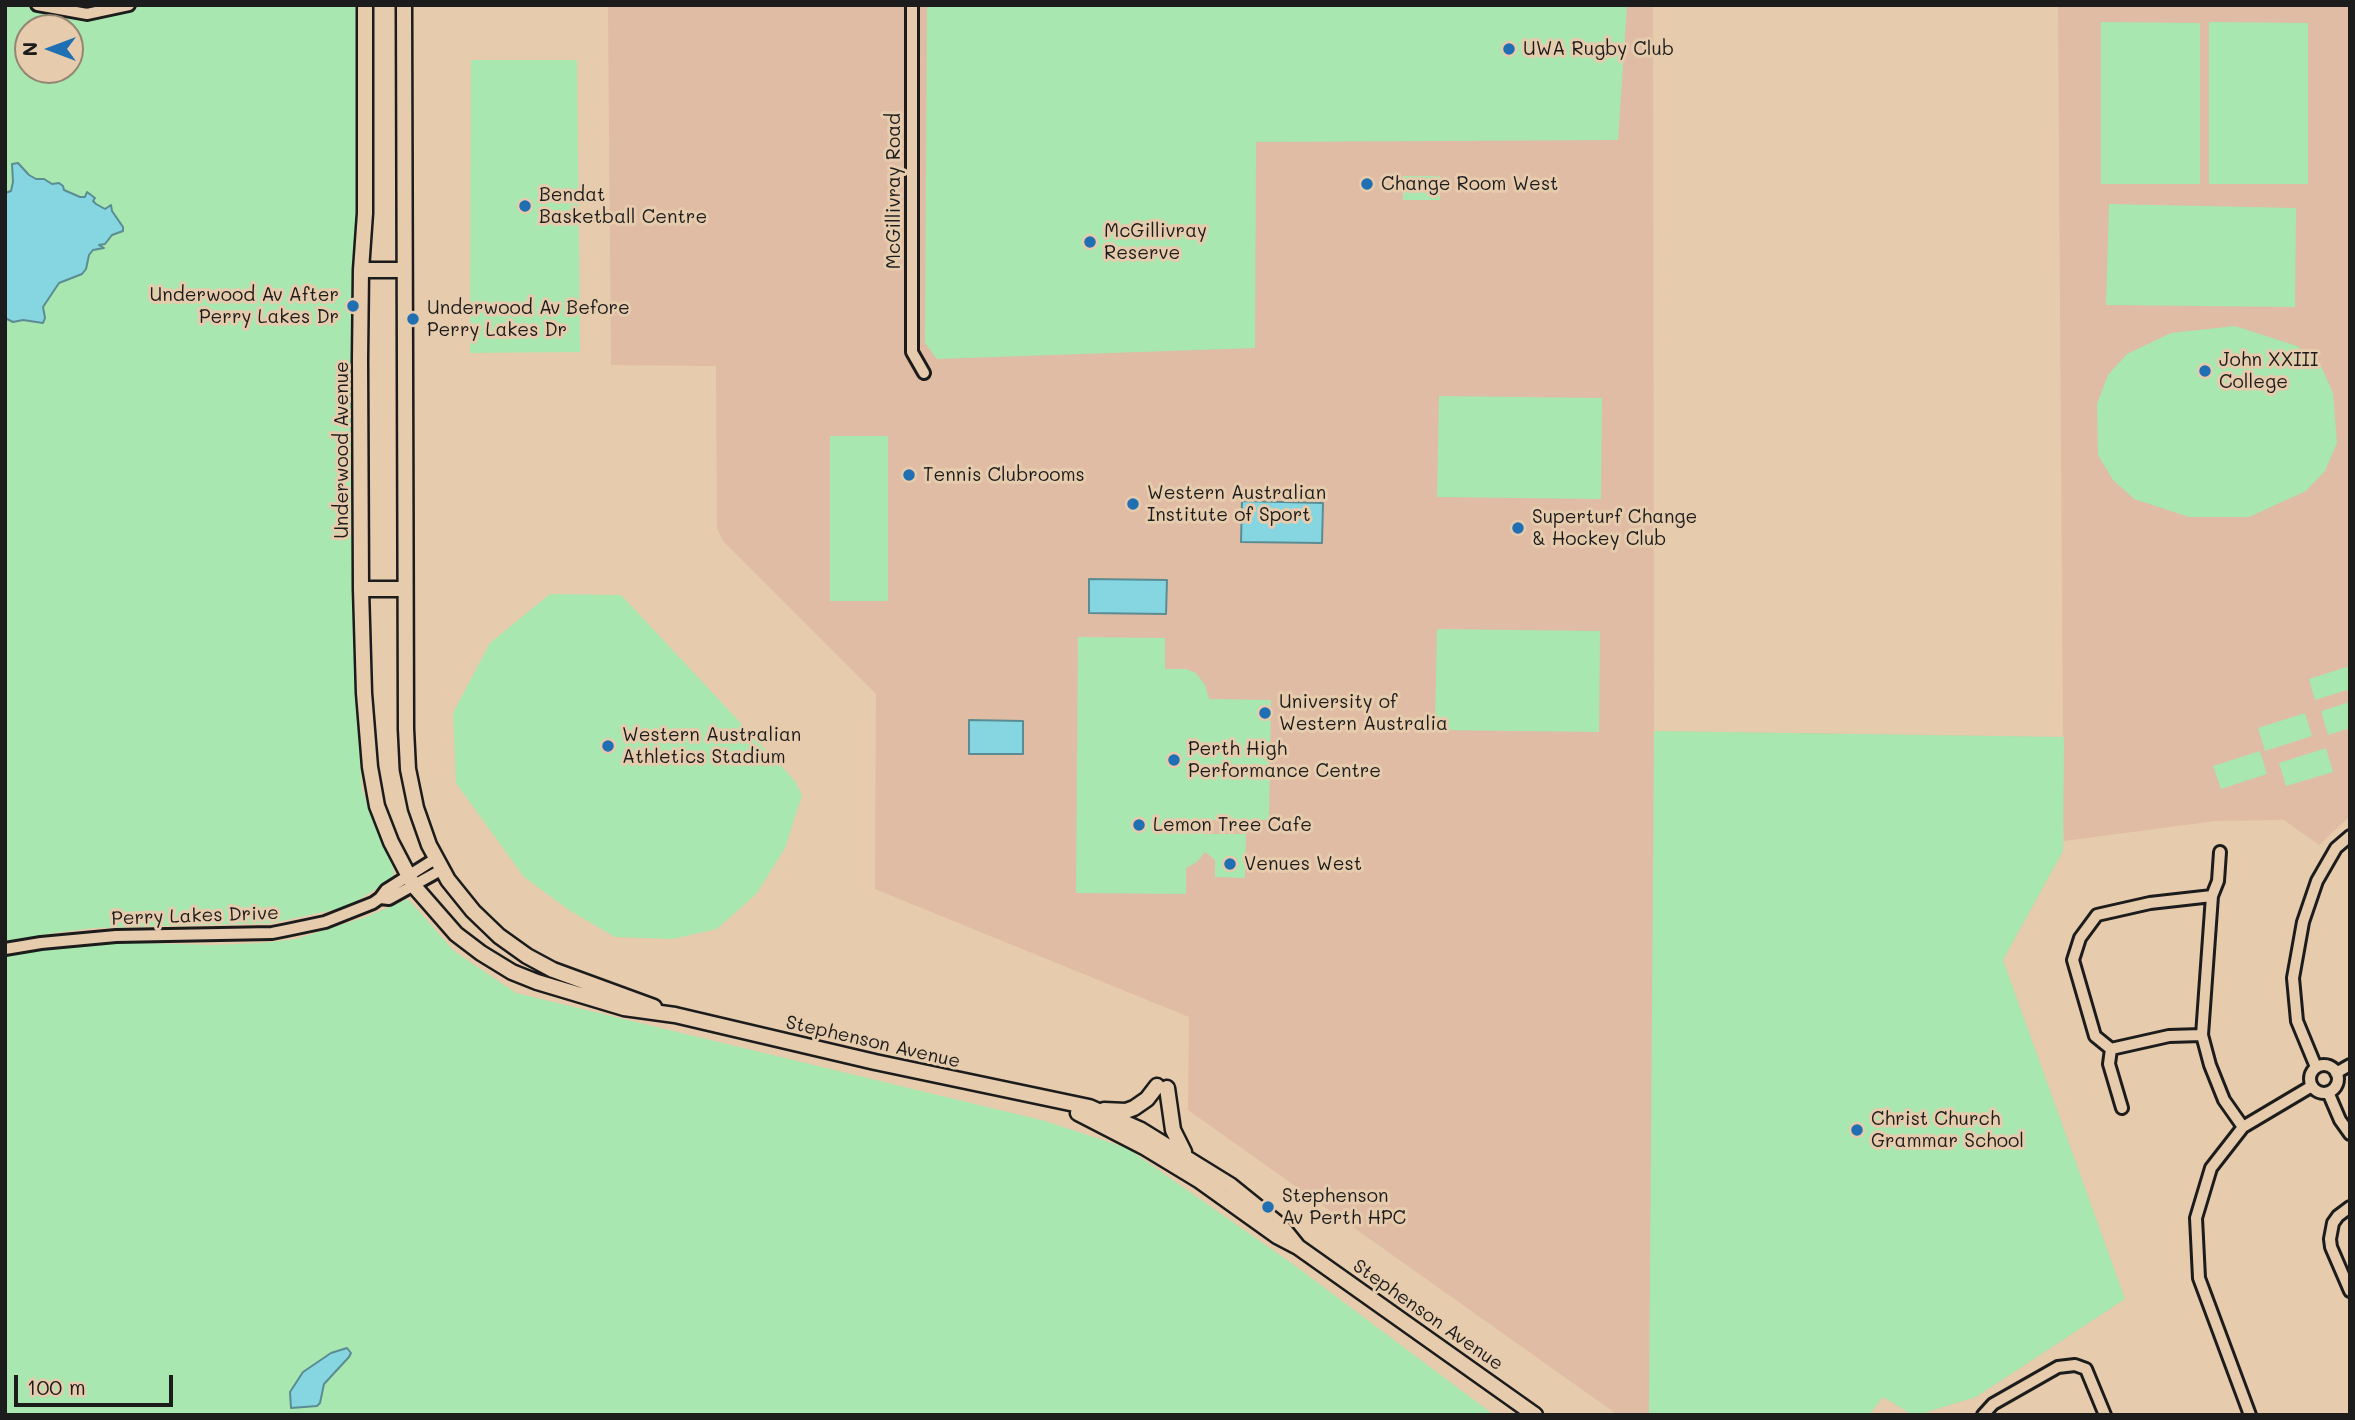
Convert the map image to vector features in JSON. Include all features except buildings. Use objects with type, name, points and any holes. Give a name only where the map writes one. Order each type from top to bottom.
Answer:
[{"type":"main road","name":"Underwood Avenue","points":[[365,5],[365,213],[361,270],[361,589],[364,693],[373,786],[383,825],[411,881]]},
{"type":"main road","points":[[404,5],[408,769],[421,827],[438,864]]},
{"type":"main road","points":[[361,270],[404,271]]},
{"type":"main road","points":[[361,589],[405,589]]},
{"type":"main road","name":"Stephenson Avenue","points":[[438,864],[473,911],[499,936],[527,956],[579,981],[620,993],[675,1015]]},
{"type":"main road","name":"Stephenson Avenue","points":[[411,881],[456,934],[481,953],[512,972],[556,989],[624,1008],[675,1015],[1063,1104],[1089,1107],[1142,1130],[1187,1156],[1230,1185],[1282,1227],[1298,1247]]},
{"type":"main road","points":[[1089,1107],[1130,1110],[1162,1087],[1173,1130],[1187,1156]]},
{"type":"main road","name":"Stephenson Avenue","points":[[1063,1104],[1144,1147],[1200,1181],[1535,1415]]},
{"type":"street","points":[[37,5],[87,15],[129,5]]},
{"type":"street","name":"McGillivray Road","points":[[912,5],[912,352],[924,373]]},
{"type":"street","points":[[2316,1067],[2297,1021],[2293,978],[2303,922],[2317,881],[2336,848],[2350,836]]},
{"type":"street","points":[[2220,852],[2218,881],[2212,896],[2203,1035],[2210,1065],[2224,1100],[2243,1127]]},
{"type":"street","name":"Perry Lakes Drive","points":[[5,950],[41,943],[116,936],[272,933],[325,922],[380,898],[389,899],[438,864]]},
{"type":"street","points":[[2111,1049],[2095,1036],[2073,960],[2080,938],[2097,915],[2150,903],[2212,896]]},
{"type":"street","points":[[2111,1049],[2169,1036],[2203,1035]]},
{"type":"street","points":[[2111,1049],[2109,1064],[2122,1108]]},
{"type":"street","points":[[2336,1073],[2350,1065]]},
{"type":"street","points":[[2328,1066],[2336,1073],[2337,1082],[2328,1092],[2320,1093],[2312,1086],[2310,1076],[2316,1067],[2328,1066]]},
{"type":"street","points":[[2250,1415],[2199,1278],[2196,1218],[2211,1168],[2243,1127],[2312,1086]]},
{"type":"street","points":[[2328,1092],[2350,1134]]},
{"type":"street","points":[[2350,1207],[2333,1223],[2330,1239],[2330,1247],[2350,1291]]},
{"type":"street","points":[[1983,1415],[1993,1404],[2059,1367],[2075,1365],[2086,1369],[2105,1415]]},
{"type":"shaded area","name":"University of Western Australia","points":[[608,5],[1653,5],[1654,731],[2063,737],[2058,5],[2350,5],[2350,816],[2319,845],[2284,820],[2215,821],[2064,841],[2064,816],[2063,851],[2003,960],[2125,1299],[1976,1397],[1917,1415],[1883,1397],[1869,1415],[1618,1415],[1188,1110],[1189,1017],[875,889],[876,694],[723,541],[717,528],[716,366],[611,365]]},
{"type":"green space","points":[[5,5],[27,5],[55,14],[14,14],[14,84],[84,84],[84,19],[103,18],[144,5],[358,5],[358,181],[353,338],[356,672],[362,789],[376,829],[392,862],[394,874],[387,882],[347,907],[272,923],[94,928],[5,942]]},
{"type":"green space","name":"McGillivray Reserve","points":[[927,5],[1627,5],[1618,140],[1256,142],[1255,348],[937,359],[925,343]]},
{"type":"green space","points":[[2101,22],[2200,23],[2200,184],[2101,184]]},
{"type":"green space","points":[[2209,22],[2308,23],[2308,184],[2209,184]]},
{"type":"green space","name":"Bendat Basketball Centre","points":[[471,60],[577,60],[580,352],[470,353]]},
{"type":"green space","points":[[1403,176],[1440,176],[1440,200],[1403,200]]},
{"type":"green space","points":[[2109,204],[2296,208],[2295,307],[2106,305]]},
{"type":"green space","points":[[2235,326],[2297,346],[2321,366],[2333,393],[2337,443],[2325,471],[2306,491],[2249,517],[2189,517],[2134,499],[2113,480],[2098,455],[2097,404],[2108,375],[2127,354],[2171,333]]},
{"type":"green space","points":[[1439,396],[1602,398],[1601,499],[1437,497]]},
{"type":"green space","points":[[830,436],[888,436],[888,601],[830,601]]},
{"type":"green space","name":"Western Australian Athletics Stadium","points":[[550,594],[621,595],[794,780],[802,795],[785,848],[757,893],[717,929],[672,939],[615,937],[569,910],[524,877],[456,783],[453,713],[490,643]]},
{"type":"green space","points":[[1437,629],[1600,631],[1599,732],[1435,730]]},
{"type":"green space","name":"Perth High Performance Centre","points":[[1078,637],[1165,638],[1165,669],[1186,669],[1196,673],[1205,685],[1209,699],[1271,700],[1269,820],[1202,820],[1203,834],[1246,834],[1245,878],[1215,877],[1215,860],[1205,852],[1197,862],[1186,868],[1186,894],[1076,893]]},
{"type":"green space","points":[[2350,666],[2350,689],[2315,700],[2309,679]]},
{"type":"green space","points":[[2350,702],[2350,728],[2328,735],[2321,711]]},
{"type":"green space","points":[[2305,713],[2312,736],[2265,751],[2258,728]]},
{"type":"green space","name":"Christ Church Grammar School","points":[[1654,731],[2064,737],[2063,851],[2003,960],[2125,1299],[1976,1397],[1917,1415],[1883,1397],[1869,1415],[1649,1415]]},
{"type":"green space","points":[[2326,748],[2333,772],[2286,786],[2279,763]]},
{"type":"green space","points":[[2260,751],[2267,774],[2221,789],[2213,766]]},
{"type":"green space","points":[[408,899],[454,951],[516,993],[1045,1121],[1127,1148],[1294,1265],[1494,1415],[5,1415],[5,953],[55,945],[102,942],[214,945],[296,939],[366,917]]},
{"type":"water","points":[[18,163],[36,179],[44,179],[52,184],[59,183],[64,190],[80,197],[85,197],[87,192],[95,198],[93,201],[96,204],[105,209],[111,205],[123,227],[123,231],[112,235],[105,244],[99,245],[104,248],[93,250],[82,274],[59,283],[43,307],[43,323],[23,320],[13,322],[5,318],[5,193],[11,191],[12,164]]},
{"type":"water","points":[[1242,501],[1323,503],[1322,543],[1241,542]]},
{"type":"water","points":[[1089,579],[1167,580],[1166,614],[1089,613]]},
{"type":"water","points":[[969,720],[1023,721],[1023,754],[969,754]]},
{"type":"water","points":[[347,1348],[351,1353],[324,1384],[320,1403],[317,1406],[291,1408],[290,1392],[303,1372],[331,1353]]},
{"type":"place","name":"UWA Rugby Club","points":[[1509,49]]},
{"type":"place","name":"Change Room West","points":[[1367,184]]},
{"type":"place","name":"Bendat Basketball Centre","points":[[525,206]]},
{"type":"place","name":"McGillivray Reserve","points":[[1090,242]]},
{"type":"place","name":"Underwood Av After Perry Lakes Dr","points":[[353,306]]},
{"type":"place","name":"Underwood Av Before Perry Lakes Dr","points":[[413,319]]},
{"type":"place","name":"John XXIII College","points":[[2205,371]]},
{"type":"place","name":"Tennis Clubrooms","points":[[909,475]]},
{"type":"place","name":"Western Australian Institute of Sport","points":[[1133,504]]},
{"type":"place","name":"Superturf Change & Hockey Club","points":[[1518,528]]},
{"type":"place","name":"University of Western Australia","points":[[1265,713]]},
{"type":"place","name":"Western Australian Athletics Stadium","points":[[608,746]]},
{"type":"place","name":"Perth High Performance Centre","points":[[1174,760]]},
{"type":"place","name":"Lemon Tree Cafe","points":[[1139,825]]},
{"type":"place","name":"Venues West","points":[[1230,864]]},
{"type":"place","name":"Christ Church Grammar School","points":[[1857,1130]]},
{"type":"place","name":"Stephenson Av Perth HPC","points":[[1268,1207]]}]
